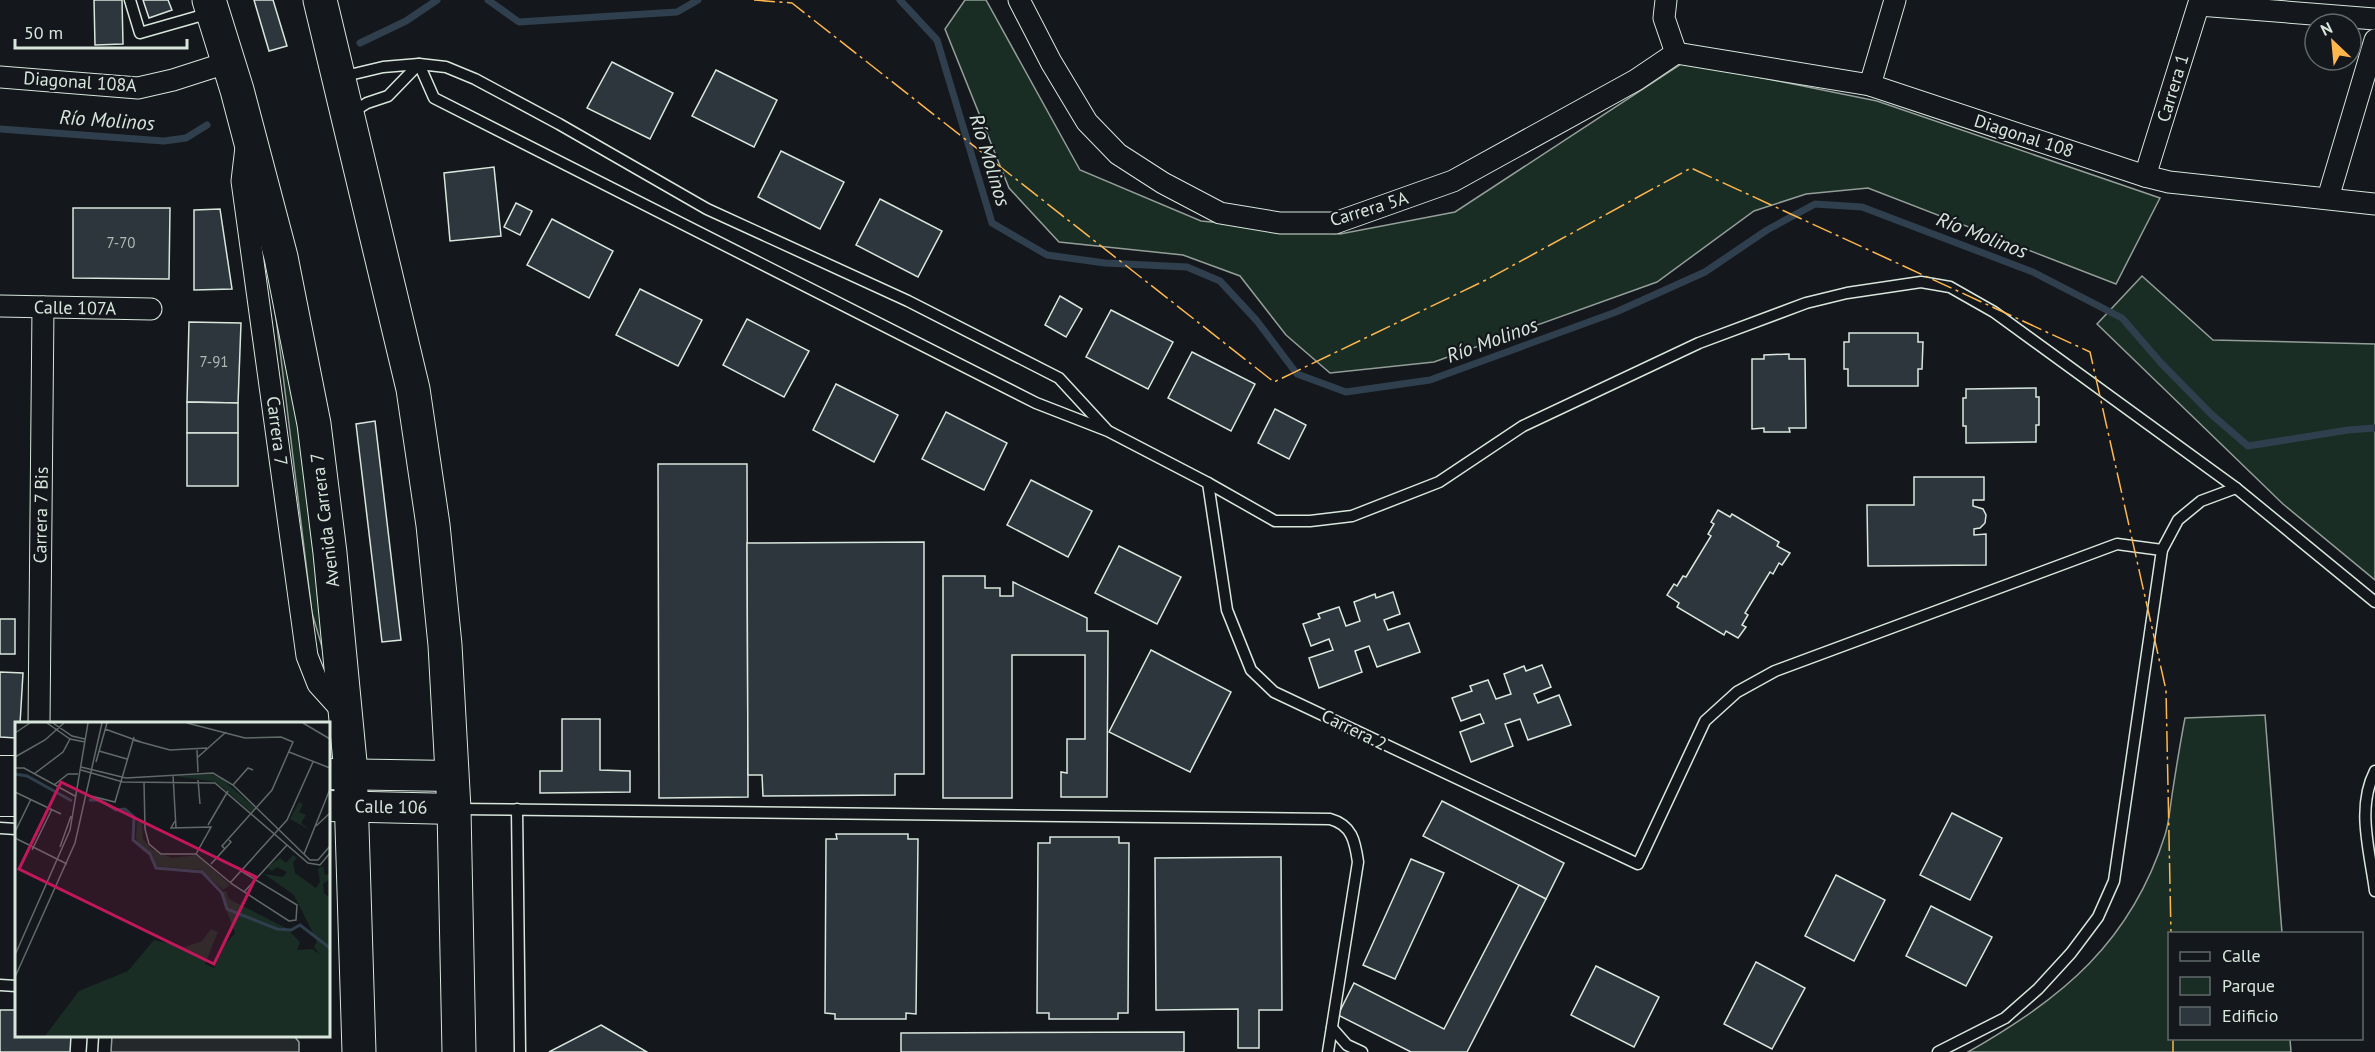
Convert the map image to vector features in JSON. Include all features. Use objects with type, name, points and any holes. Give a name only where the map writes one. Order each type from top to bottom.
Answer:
[{"type":"main road","points":[[320,0],[413,390],[433,525],[445,645],[454,809],[459,1052]]},
{"type":"main road","name":"Avenida Carrera 7","points":[[211,6],[229,62],[284,268],[314,424],[346,714],[340,774],[340,806],[359,1052]]},
{"type":"main road","name":"Calle 106","points":[[340,774],[452,776]]},
{"type":"main road","name":"Calle 106","points":[[340,806],[454,809]]},
{"type":"street","name":"Carrera 5A","points":[[1019,0],[1051,62],[1087,122],[1118,154],[1163,183],[1220,213],[1280,223],[1335,224],[1453,181],[1635,80],[1676,53]]},
{"type":"street","points":[[1666,0],[1664,18],[1676,53]]},
{"type":"street","points":[[1870,85],[1895,0]]},
{"type":"street","points":[[2199,3],[2375,19]]},
{"type":"street","name":"Carrera 1","points":[[2145,176],[2199,3]]},
{"type":"street","points":[[2328,198],[2375,40]]},
{"type":"street","name":"Diagonal 108","points":[[1676,53],[1870,85],[2169,182],[2375,204]]},
{"type":"street","name":"Diagonal 108A","points":[[0,77],[138,88],[173,80],[229,62]]},
{"type":"street","name":"Calle 107A","points":[[0,306],[150,309]]},
{"type":"street","name":"Carrera 7 Bis","points":[[39,722],[43,307]]},
{"type":"lane","points":[[130,0],[140,33],[211,6]]},
{"type":"lane","points":[[348,114],[367,103],[388,96],[419,64]]},
{"type":"lane","points":[[419,64],[434,98],[1036,403],[1108,431],[1275,521],[1310,521],[1352,516],[1439,482],[1523,426],[1699,343],[1806,303],[1847,293],[1921,282],[1950,287],[1994,312],[2236,488],[2375,602]]},
{"type":"lane","points":[[339,77],[383,67],[419,64],[446,67],[475,79],[559,124],[707,209],[908,301],[1059,378],[1108,431]]},
{"type":"lane","name":"Carrera 2","points":[[1208,483],[1227,610],[1251,670],[1274,692],[1638,864],[1705,721],[1737,692],[1775,671],[2117,544],[2162,550]]},
{"type":"lane","points":[[1938,1052],[2005,1018],[2038,989],[2072,953],[2098,917],[2114,881],[2162,550],[2178,520],[2201,501],[2236,488]]},
{"type":"lane","points":[[2375,771],[2370,780],[2364,807],[2375,891]]},
{"type":"lane","points":[[454,809],[1330,819],[1340,822],[1349,829],[1355,842],[1358,862],[1328,1052]]},
{"type":"lane","points":[[517,809],[520,1052]]},
{"type":"lane","points":[[0,828],[15,829]]},
{"type":"lane","points":[[0,985],[15,986]]},
{"type":"lane","points":[[1332,1028],[1347,1045],[1362,1052]]},
{"type":"lane","points":[[92,1052],[93,1037]]},
{"type":"green space","points":[[965,0],[986,0],[1080,170],[1201,221],[1340,234],[1455,212],[1684,62],[1877,101],[2160,198],[2116,284],[1868,188],[1806,194],[1754,211],[1657,282],[1434,362],[1330,373],[1286,335],[1240,276],[1183,255],[1059,242],[1009,188],[945,29]]},
{"type":"green space","points":[[269,260],[296,387],[328,667],[312,613]]},
{"type":"green space","points":[[2142,276],[2213,340],[2375,344],[2375,580],[2283,504],[2097,324]]},
{"type":"green space","points":[[2265,715],[2282,932],[2168,932],[2168,1040],[2290,1040],[2291,1052],[1968,1052],[2034,1011],[2063,988],[2113,937],[2133,907],[2151,873],[2166,830],[2185,718]]},
{"type":"shaded area","points":[[112,1037],[295,1037],[299,1042],[299,1052],[111,1052]]},
{"type":"building","points":[[94,0],[122,0],[123,44],[95,45]]},
{"type":"building","points":[[143,0],[168,0],[172,10],[149,18]]},
{"type":"building","points":[[254,0],[273,0],[287,46],[269,51]]},
{"type":"building","points":[[612,62],[673,93],[650,139],[587,108]]},
{"type":"building","points":[[716,70],[777,100],[754,147],[692,116]]},
{"type":"building","points":[[781,151],[844,182],[820,229],[758,197]]},
{"type":"building","points":[[494,167],[501,236],[450,241],[444,173]]},
{"type":"building","points":[[880,199],[942,231],[918,277],[856,245]]},
{"type":"building","points":[[516,203],[532,211],[520,235],[504,227]]},
{"type":"building","points":[[73,208],[170,208],[169,279],[73,278]]},
{"type":"building","points":[[220,209],[232,289],[194,290],[194,210]]},
{"type":"building","points":[[552,219],[613,251],[589,298],[527,265]]},
{"type":"building","points":[[640,289],[702,320],[678,366],[616,335]]},
{"type":"building","points":[[1060,296],[1082,309],[1066,337],[1045,325]]},
{"type":"building","points":[[1111,310],[1173,342],[1148,389],[1086,357]]},
{"type":"building","points":[[747,319],[809,351],[784,397],[723,365]]},
{"type":"building","points":[[189,322],[241,323],[238,403],[187,402]]},
{"type":"building","points":[[1849,333],[1918,333],[1918,342],[1923,342],[1922,369],[1918,369],[1918,386],[1848,386],[1848,369],[1844,369],[1844,342],[1849,342]]},
{"type":"building","points":[[1192,352],[1255,384],[1231,431],[1168,398]]},
{"type":"building","points":[[1789,354],[1789,359],[1805,359],[1806,428],[1789,428],[1790,432],[1764,432],[1764,428],[1752,429],[1752,359],[1764,359],[1764,355]]},
{"type":"building","points":[[836,384],[898,415],[874,462],[813,430]]},
{"type":"building","points":[[2036,388],[2036,397],[2039,397],[2039,425],[2036,425],[2036,442],[1966,443],[1966,426],[1963,426],[1963,398],[1966,398],[1966,389]]},
{"type":"building","points":[[187,402],[238,403],[238,433],[187,433]]},
{"type":"building","points":[[1275,409],[1306,425],[1289,459],[1258,443]]},
{"type":"building","points":[[946,412],[1007,443],[984,490],[922,459]]},
{"type":"building","points":[[375,421],[401,640],[382,642],[356,424]]},
{"type":"building","points":[[187,433],[238,433],[238,486],[187,486]]},
{"type":"building","points":[[658,464],[747,464],[748,797],[659,798]]},
{"type":"building","points":[[1914,477],[1984,477],[1984,500],[1973,500],[1973,506],[1983,509],[1986,515],[1985,523],[1980,528],[1974,529],[1974,535],[1986,534],[1986,565],[1868,566],[1867,505],[1914,505]]},
{"type":"building","points":[[1031,480],[1092,511],[1068,557],[1007,525]]},
{"type":"building","points":[[1718,510],[1730,517],[1732,514],[1779,542],[1777,546],[1790,553],[1782,565],[1779,563],[1773,574],[1770,572],[1745,613],[1748,615],[1742,625],[1746,627],[1738,638],[1726,631],[1724,635],[1677,607],[1679,603],[1667,595],[1674,584],[1677,586],[1683,576],[1686,577],[1711,536],[1708,534],[1714,524],[1711,522]]},
{"type":"building","points":[[924,542],[924,774],[895,774],[895,795],[763,796],[762,775],[748,775],[747,543]]},
{"type":"building","points":[[1119,546],[1181,577],[1157,624],[1095,593]]},
{"type":"building","points":[[943,576],[985,576],[985,588],[1000,588],[1000,596],[1013,596],[1013,582],[1087,618],[1087,631],[1108,631],[1107,797],[1061,797],[1061,772],[1067,773],[1067,739],[1085,739],[1085,655],[1012,655],[1012,798],[943,798]]},
{"type":"building","points":[[1393,592],[1400,614],[1384,620],[1388,630],[1409,623],[1420,652],[1377,667],[1369,646],[1355,651],[1362,672],[1319,688],[1309,658],[1333,650],[1329,639],[1311,646],[1303,624],[1320,618],[1318,614],[1339,607],[1346,626],[1360,621],[1354,602],[1375,594],[1376,598]]},
{"type":"building","points":[[0,619],[15,619],[15,654],[0,654]]},
{"type":"building","points":[[1151,650],[1231,692],[1190,772],[1109,732]]},
{"type":"building","points":[[1542,665],[1551,687],[1534,694],[1538,703],[1559,695],[1571,725],[1528,740],[1520,719],[1505,724],[1513,746],[1471,762],[1460,732],[1484,723],[1480,714],[1461,721],[1452,698],[1472,691],[1470,686],[1488,680],[1496,699],[1511,694],[1504,674],[1524,666],[1526,671]]},
{"type":"building","points":[[0,672],[23,673],[20,722],[15,722],[15,738],[0,737]]},
{"type":"building","points":[[562,719],[600,719],[600,770],[630,771],[630,792],[540,793],[540,771],[562,771]]},
{"type":"building","points":[[1442,801],[1564,863],[1546,899],[1423,836]]},
{"type":"building","points":[[1952,813],[2002,838],[1970,900],[1920,875]]},
{"type":"building","points":[[836,834],[908,834],[908,839],[918,839],[916,1014],[906,1013],[906,1019],[835,1019],[835,1014],[825,1013],[826,839],[837,839]]},
{"type":"building","points":[[1050,837],[1119,837],[1119,843],[1129,843],[1128,1013],[1118,1013],[1118,1019],[1049,1019],[1049,1013],[1037,1013],[1038,843],[1050,843]]},
{"type":"building","points":[[1281,857],[1282,1010],[1259,1010],[1259,1048],[1238,1048],[1238,1009],[1156,1010],[1155,858]]},
{"type":"building","points":[[1411,859],[1444,873],[1395,979],[1363,965]]},
{"type":"building","points":[[1836,875],[1885,900],[1854,961],[1805,936]]},
{"type":"building","points":[[1519,885],[1546,899],[1467,1052],[1411,1052],[1338,1015],[1354,983],[1444,1029]]},
{"type":"building","points":[[1931,906],[1992,937],[1966,986],[1906,956]]},
{"type":"building","points":[[1756,962],[1805,988],[1772,1049],[1724,1024]]},
{"type":"building","points":[[1596,966],[1659,997],[1634,1047],[1571,1015]]},
{"type":"building","points":[[0,1010],[15,1010],[15,1037],[71,1037],[70,1052],[0,1052]]},
{"type":"building","points":[[601,1025],[647,1052],[549,1052]]},
{"type":"building","points":[[1184,1032],[1184,1052],[901,1052],[901,1033]]},
{"type":"waterway","name":"Río Molinos","points":[[360,43],[406,21],[437,0]]},
{"type":"waterway","name":"Río Molinos","points":[[488,0],[519,22],[677,12],[698,0]]},
{"type":"waterway","name":"Río Molinos","points":[[900,0],[937,40],[992,223],[1047,255],[1105,263],[1187,267],[1220,281],[1257,321],[1297,374],[1346,392],[1430,380],[1616,312],[1705,272],[1767,230],[1815,204],[1862,207],[2033,272],[2122,318],[2161,363],[2211,414],[2248,446],[2348,430],[2375,428]]},
{"type":"waterway","name":"Río Molinos","points":[[0,129],[164,141],[186,138],[207,125]]},
{"type":"power","points":[[754,0],[792,3],[1274,382],[1488,279],[1691,168],[2090,352],[2166,690],[2171,932]]},
{"type":"power","points":[[2173,1040],[2173,1052]]}]
